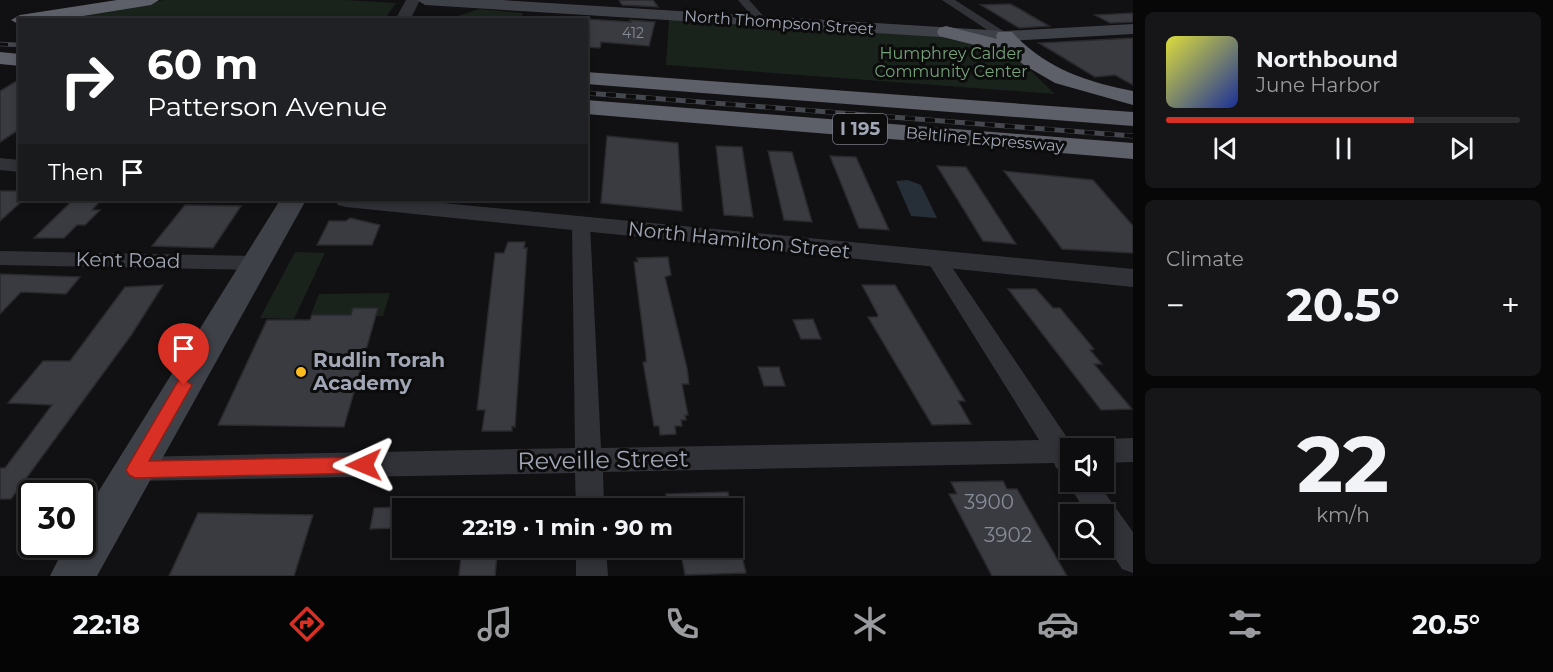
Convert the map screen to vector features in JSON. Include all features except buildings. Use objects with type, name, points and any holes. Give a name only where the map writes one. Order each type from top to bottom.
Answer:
[{"type":"highway","points":[[56,18],[151,0]]},
{"type":"highway","points":[[946,32],[1010,43],[1033,64],[1059,76],[1092,88],[1133,98]]},
{"type":"highway","points":[[0,58],[18,62]]},
{"type":"highway","points":[[0,64],[18,62]]},
{"type":"highway","name":"Beltline Expressway","points":[[588,78],[1133,119]]},
{"type":"highway","name":"Beltline Expressway","points":[[588,107],[1133,151]]},
{"type":"main road","name":"North Thompson Street","points":[[425,0],[539,4],[946,32]]},
{"type":"main road","points":[[438,17],[479,1]]},
{"type":"main road","points":[[1010,43],[1133,29]]},
{"type":"main road","points":[[72,576],[292,201]]},
{"type":"street","points":[[403,18],[413,0]]},
{"type":"street","points":[[743,0],[762,21]]},
{"type":"street","points":[[947,0],[1010,43]]},
{"type":"street","points":[[0,164],[18,166]]},
{"type":"street","name":"North Hamilton Street","points":[[356,201],[1133,278]]},
{"type":"street","points":[[581,224],[590,498]]},
{"type":"street","name":"Kent Road","points":[[0,258],[256,263]]},
{"type":"street","points":[[936,259],[1060,444]]},
{"type":"street","points":[[1114,451],[1133,450]]},
{"type":"street","name":"Reveille Street","points":[[135,470],[589,461],[1060,456]]},
{"type":"street","points":[[1114,530],[1133,558]]},
{"type":"street","points":[[591,558],[592,576]]},
{"type":"green space","points":[[164,0],[345,0],[396,3],[386,18],[68,18]]},
{"type":"green space","points":[[479,9],[523,13],[520,18],[452,18]]},
{"type":"green space","name":"Humphrey Calder Community Center","points":[[669,19],[959,38],[1014,55],[1055,94],[666,65]]},
{"type":"green space","points":[[295,252],[325,253],[294,319],[260,318]]},
{"type":"green space","points":[[390,293],[383,316],[310,317],[319,294]]},
{"type":"shaded area","points":[[908,180],[921,185],[937,218],[911,216],[896,181]]},
{"type":"railway","points":[[0,44],[18,45]]},
{"type":"railway","points":[[588,93],[1133,136]]},
{"type":"place","name":"Rudlin Torah Academy","points":[[301,372]]},
{"type":"route","points":[[184,385],[135,470],[364,465]]}]
